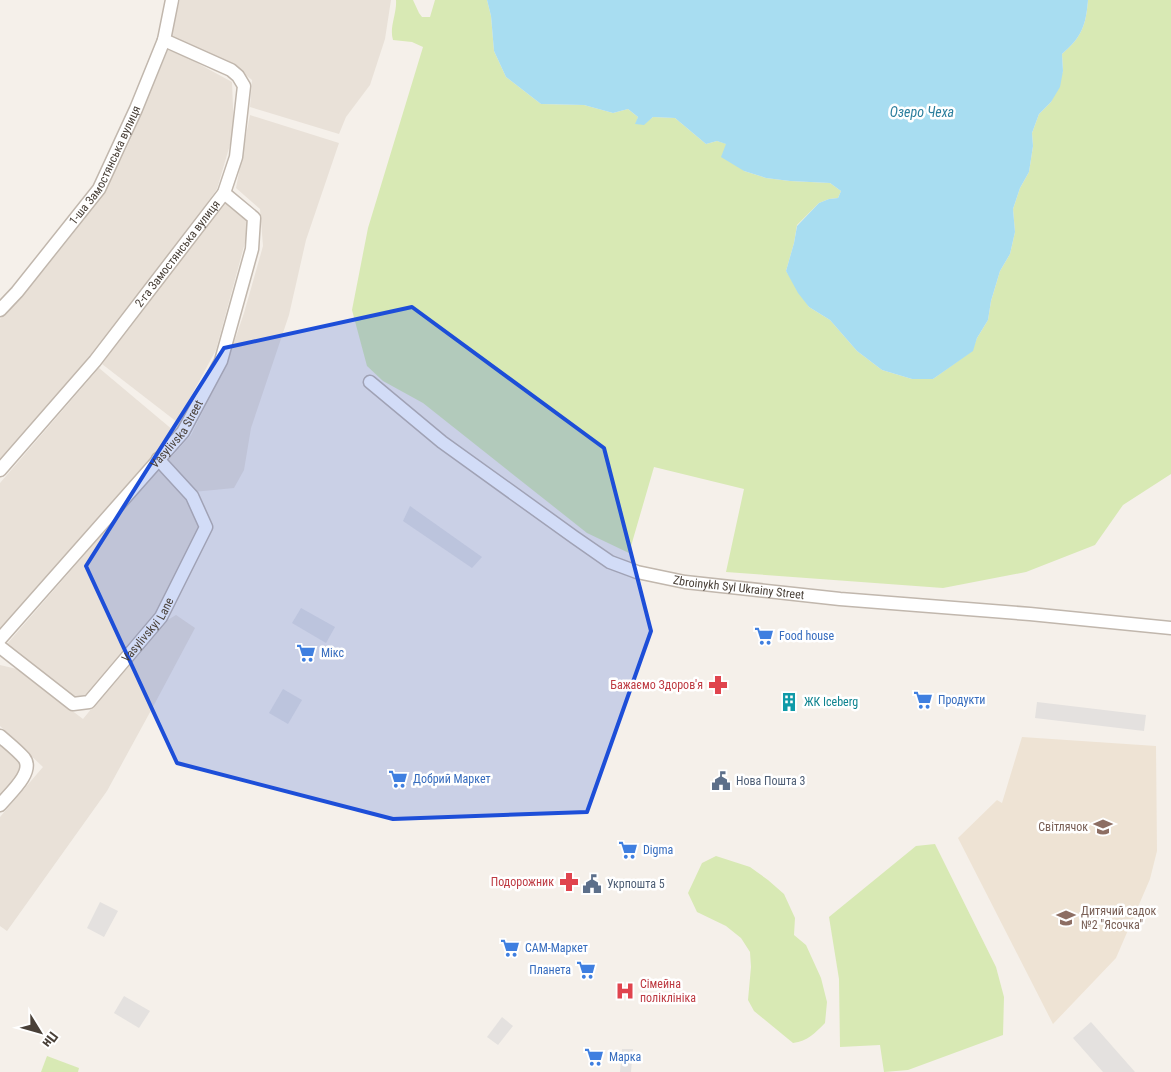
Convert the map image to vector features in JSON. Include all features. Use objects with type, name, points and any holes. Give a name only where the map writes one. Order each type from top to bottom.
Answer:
[{"type":"street","name":"1-ша Замостянська вулиця","points":[[0,310],[17,292],[100,189],[136,109],[164,40],[172,0]]},
{"type":"street","name":"2-га Замостянська вулиця","points":[[0,470],[95,361],[224,194],[236,157],[244,86],[232,70],[164,40]]},
{"type":"street","name":"Vasylivska Street","points":[[0,639],[183,432],[221,361],[252,249],[254,218],[224,194]]},
{"type":"street","name":"Zbroinykh Syl Ukrainy Street","points":[[370,382],[442,442],[574,537],[610,562],[637,572],[686,582],[840,599],[1030,614],[1171,628]]},
{"type":"street","name":"Vasylivskyi Lane","points":[[0,647],[73,704],[90,702],[149,632],[161,617],[206,527],[192,496],[158,459]]},
{"type":"street","points":[[0,736],[26,759],[27,767],[26,775],[0,805]]},
{"type":"highlighted area","points":[[412,307],[604,448],[651,631],[587,812],[393,819],[177,763],[86,566],[224,348]]},
{"type":"shaded area","points":[[180,0],[391,0],[385,39],[370,85],[346,117],[339,134],[250,107],[252,80],[234,66],[170,38]]},
{"type":"shaded area","points":[[168,50],[188,58],[232,82],[234,131],[217,189],[179,243],[92,356],[0,460],[0,319],[44,270],[103,196],[129,143]]},
{"type":"shaded area","points":[[250,115],[339,143],[306,240],[289,315],[251,428],[244,470],[234,488],[193,492],[166,463],[191,435],[227,363],[244,313],[263,246],[260,209],[236,188]]},
{"type":"shaded area","points":[[223,202],[250,224],[216,350],[177,422],[102,364]]},
{"type":"shaded area","points":[[99,368],[174,431],[0,629],[0,483]]},
{"type":"shaded area","points":[[159,469],[197,512],[200,530],[156,616],[87,698],[74,698],[7,644]]},
{"type":"shaded area","points":[[410,506],[482,557],[472,568],[403,521]]},
{"type":"shaded area","points":[[301,608],[335,627],[326,643],[292,623]]},
{"type":"shaded area","points":[[176,615],[195,628],[155,703],[107,791],[7,931],[0,926],[0,817],[43,767],[0,726],[0,665],[17,669],[83,719],[161,624]]},
{"type":"shaded area","points":[[283,689],[302,700],[288,724],[269,713]]},
{"type":"shaded area","points":[[1037,702],[1146,715],[1144,731],[1035,718]]},
{"type":"shaded area","points":[[1022,737],[1156,746],[1157,851],[1150,879],[1116,958],[1053,1024],[958,838],[997,800],[1002,803]]},
{"type":"shaded area","points":[[0,745],[23,765],[23,772],[0,798]]},
{"type":"shaded area","points":[[100,902],[118,911],[104,937],[87,928]]},
{"type":"shaded area","points":[[124,996],[150,1011],[139,1028],[114,1013]]},
{"type":"shaded area","points":[[502,1017],[513,1026],[498,1045],[487,1037]]},
{"type":"shaded area","points":[[1091,1022],[1135,1072],[1103,1072],[1073,1038]]},
{"type":"shaded area","points":[[622,1049],[633,1049],[631,1072],[620,1072]]},
{"type":"green space","points":[[396,0],[413,0],[422,17],[430,17],[435,0],[487,0],[491,16],[494,51],[506,77],[541,104],[584,105],[613,113],[628,109],[638,117],[636,124],[644,124],[653,117],[675,118],[706,144],[717,141],[727,144],[744,171],[766,178],[830,183],[841,191],[838,198],[819,203],[797,225],[786,271],[809,307],[830,320],[857,351],[882,370],[912,379],[933,379],[972,351],[977,338],[988,320],[991,301],[1000,271],[1010,254],[1015,232],[1013,209],[1020,188],[1029,172],[1033,146],[1032,133],[1039,114],[1051,102],[1063,71],[1062,54],[1074,42],[1082,30],[1088,0],[1171,0],[1171,474],[1123,505],[1095,545],[1026,572],[943,588],[726,572],[744,489],[654,467],[629,553],[587,533],[423,403],[383,381],[367,366],[352,310],[368,228],[423,47],[412,42],[393,40],[392,30]]},
{"type":"green space","points":[[935,844],[996,967],[1004,997],[1003,1035],[908,1070],[884,1072],[880,1045],[840,1047],[839,979],[829,917],[916,846]]},
{"type":"green space","points":[[716,856],[750,867],[784,894],[795,918],[794,935],[806,945],[821,978],[827,1002],[825,1023],[807,1038],[793,1043],[754,1011],[748,1000],[751,967],[750,952],[741,938],[726,926],[697,912],[688,893],[702,863]]},
{"type":"green space","points":[[47,1056],[79,1068],[78,1072],[41,1072]]},
{"type":"water","name":"Озеро Чеха","points":[[487,0],[1088,0],[1082,30],[1069,48],[1062,54],[1063,71],[1060,87],[1051,102],[1039,114],[1032,133],[1033,146],[1029,172],[1020,188],[1013,209],[1015,232],[1010,254],[1000,271],[991,301],[988,320],[977,338],[973,351],[933,379],[912,379],[882,370],[857,351],[830,320],[809,307],[798,293],[786,271],[797,226],[819,203],[838,198],[841,191],[830,183],[766,178],[744,171],[721,157],[726,144],[717,141],[706,144],[675,118],[653,117],[644,125],[635,124],[638,117],[628,109],[613,113],[584,105],[541,104],[506,77],[494,51],[491,16]]},
{"type":"place","name":"Food house","points":[[764,636]]},
{"type":"place","name":"Мікс","points":[[306,653]]},
{"type":"place","name":"Бажаємо Здоров'я","points":[[718,685]]},
{"type":"place","name":"Продукти","points":[[923,700]]},
{"type":"place","name":"ЖК Iceberg","points":[[789,702]]},
{"type":"place","name":"Добрий Маркет","points":[[398,779]]},
{"type":"place","name":"Нова Пошта 3","points":[[721,781]]},
{"type":"place","name":"Світлячок","points":[[1103,827]]},
{"type":"place","name":"Digma","points":[[628,850]]},
{"type":"place","name":"Подорожник","points":[[569,882]]},
{"type":"place","name":"Укрпошта 5","points":[[592,884]]},
{"type":"place","name":"Дитячий садок №2 \"Ясочка\"","points":[[1066,918]]},
{"type":"place","name":"САМ-Маркет","points":[[510,948]]},
{"type":"place","name":"Планета","points":[[586,970]]},
{"type":"place","name":"Сімейна поліклініка","points":[[625,991]]},
{"type":"place","name":"Марка","points":[[594,1057]]}]
